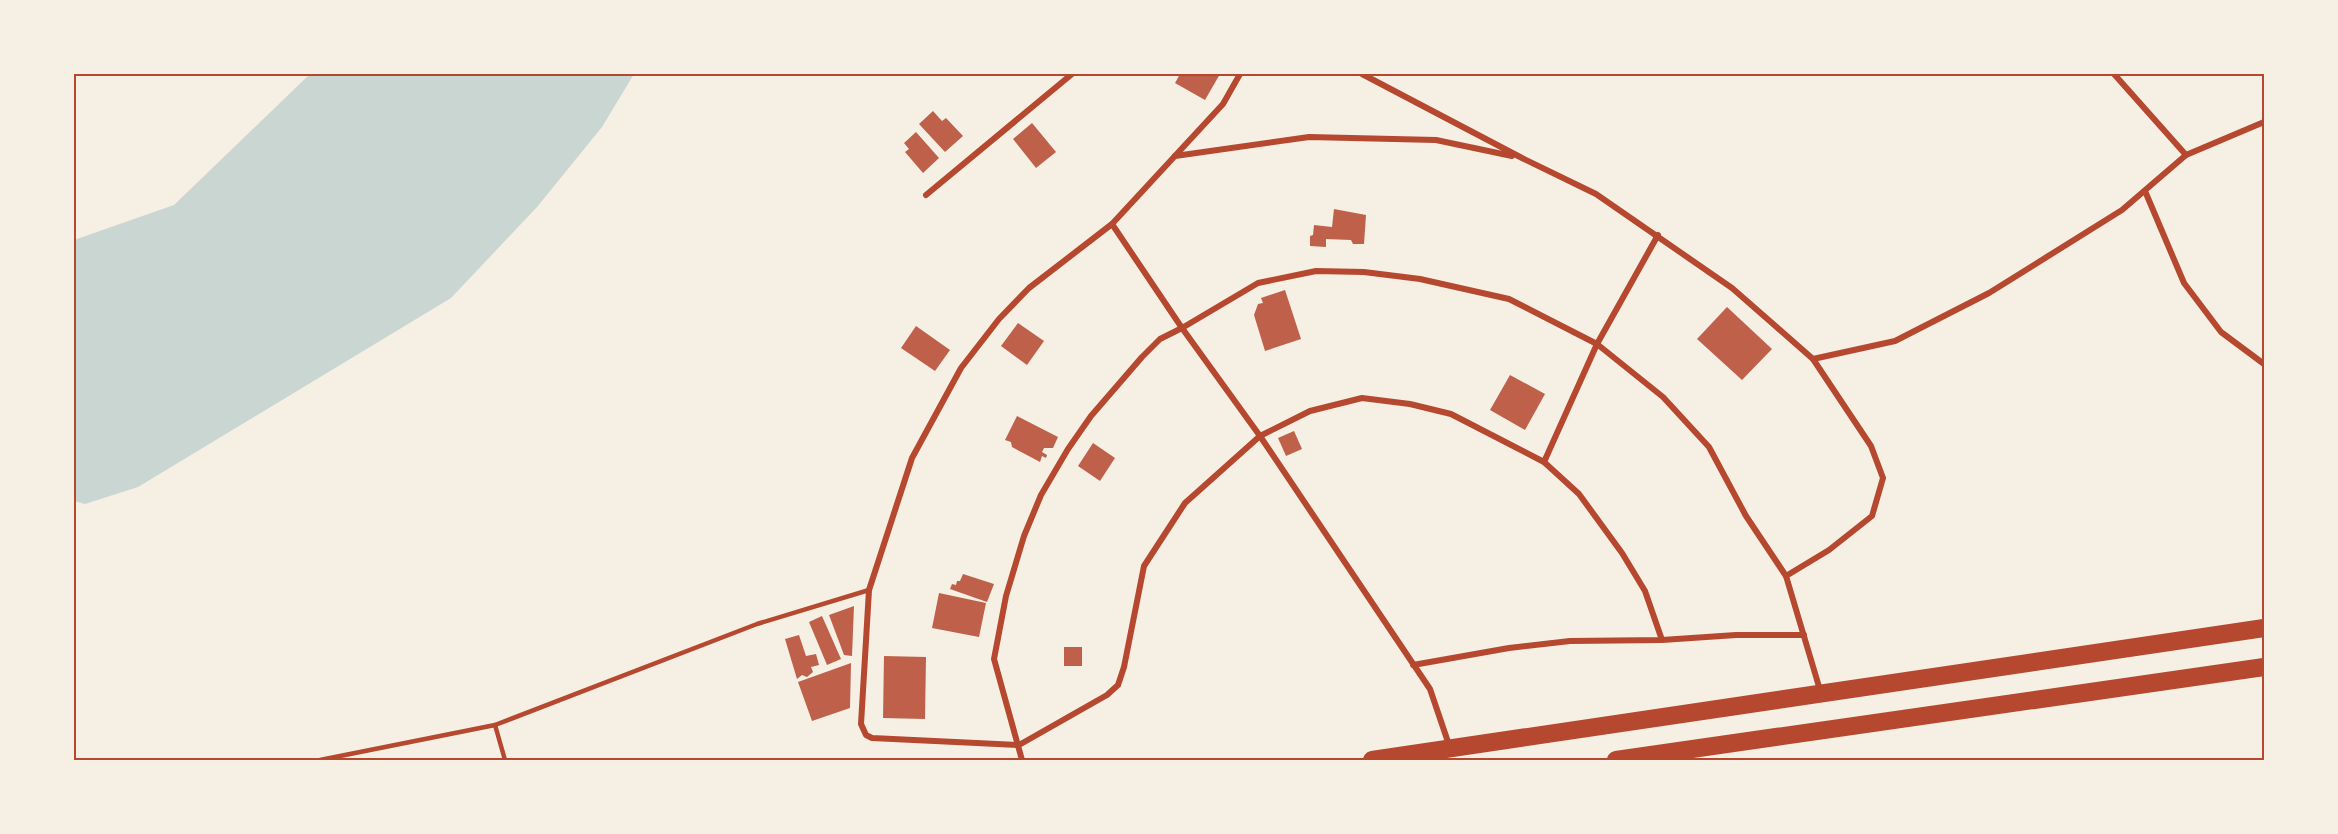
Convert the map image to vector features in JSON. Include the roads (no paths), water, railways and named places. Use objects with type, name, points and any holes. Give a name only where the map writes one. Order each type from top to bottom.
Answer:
[{"type":"highway","points":[[1372,760],[2265,628]]},
{"type":"highway","points":[[1616,760],[2265,668]]},
{"type":"street","points":[[926,195],[1072,74]]},
{"type":"street","points":[[1240,74],[1223,104],[1112,224],[1029,288],[999,319],[961,368],[912,458],[870,590],[861,724],[866,735],[872,738],[1019,745],[1107,695],[1118,685],[1124,667],[1144,566],[1185,503],[1260,436],[1310,411],[1362,398],[1410,404],[1450,414],[1544,462],[1579,494],[1622,553],[1645,591],[1662,640]]},
{"type":"street","points":[[1362,74],[1596,194],[1732,288],[1813,359],[1871,446],[1883,478],[1872,516],[1829,550],[1786,576]]},
{"type":"street","points":[[2114,74],[2186,155]]},
{"type":"street","points":[[1813,359],[1895,341],[1989,293],[2122,210],[2186,155],[2265,122]]},
{"type":"street","points":[[1175,156],[1309,137],[1331,137],[1436,140],[1522,158]]},
{"type":"street","points":[[2145,191],[2184,283],[2221,332],[2265,364]]},
{"type":"street","points":[[1112,224],[1182,328],[1260,436],[1430,689],[1450,748]]},
{"type":"street","points":[[1544,462],[1597,344],[1658,235]]},
{"type":"street","points":[[1022,760],[994,659],[1006,596],[1024,536],[1041,495],[1068,449],[1091,416],[1160,339],[1258,283],[1316,271],[1364,272],[1420,279],[1509,300],[1597,344],[1663,397],[1709,447],[1746,516],[1786,576],[1821,694]]},
{"type":"street","points":[[1413,665],[1509,648],[1570,641],[1804,635]]},
{"type":"lane","points":[[320,760],[495,725],[757,624],[870,590]]},
{"type":"lane","points":[[495,725],[505,760]]}]
